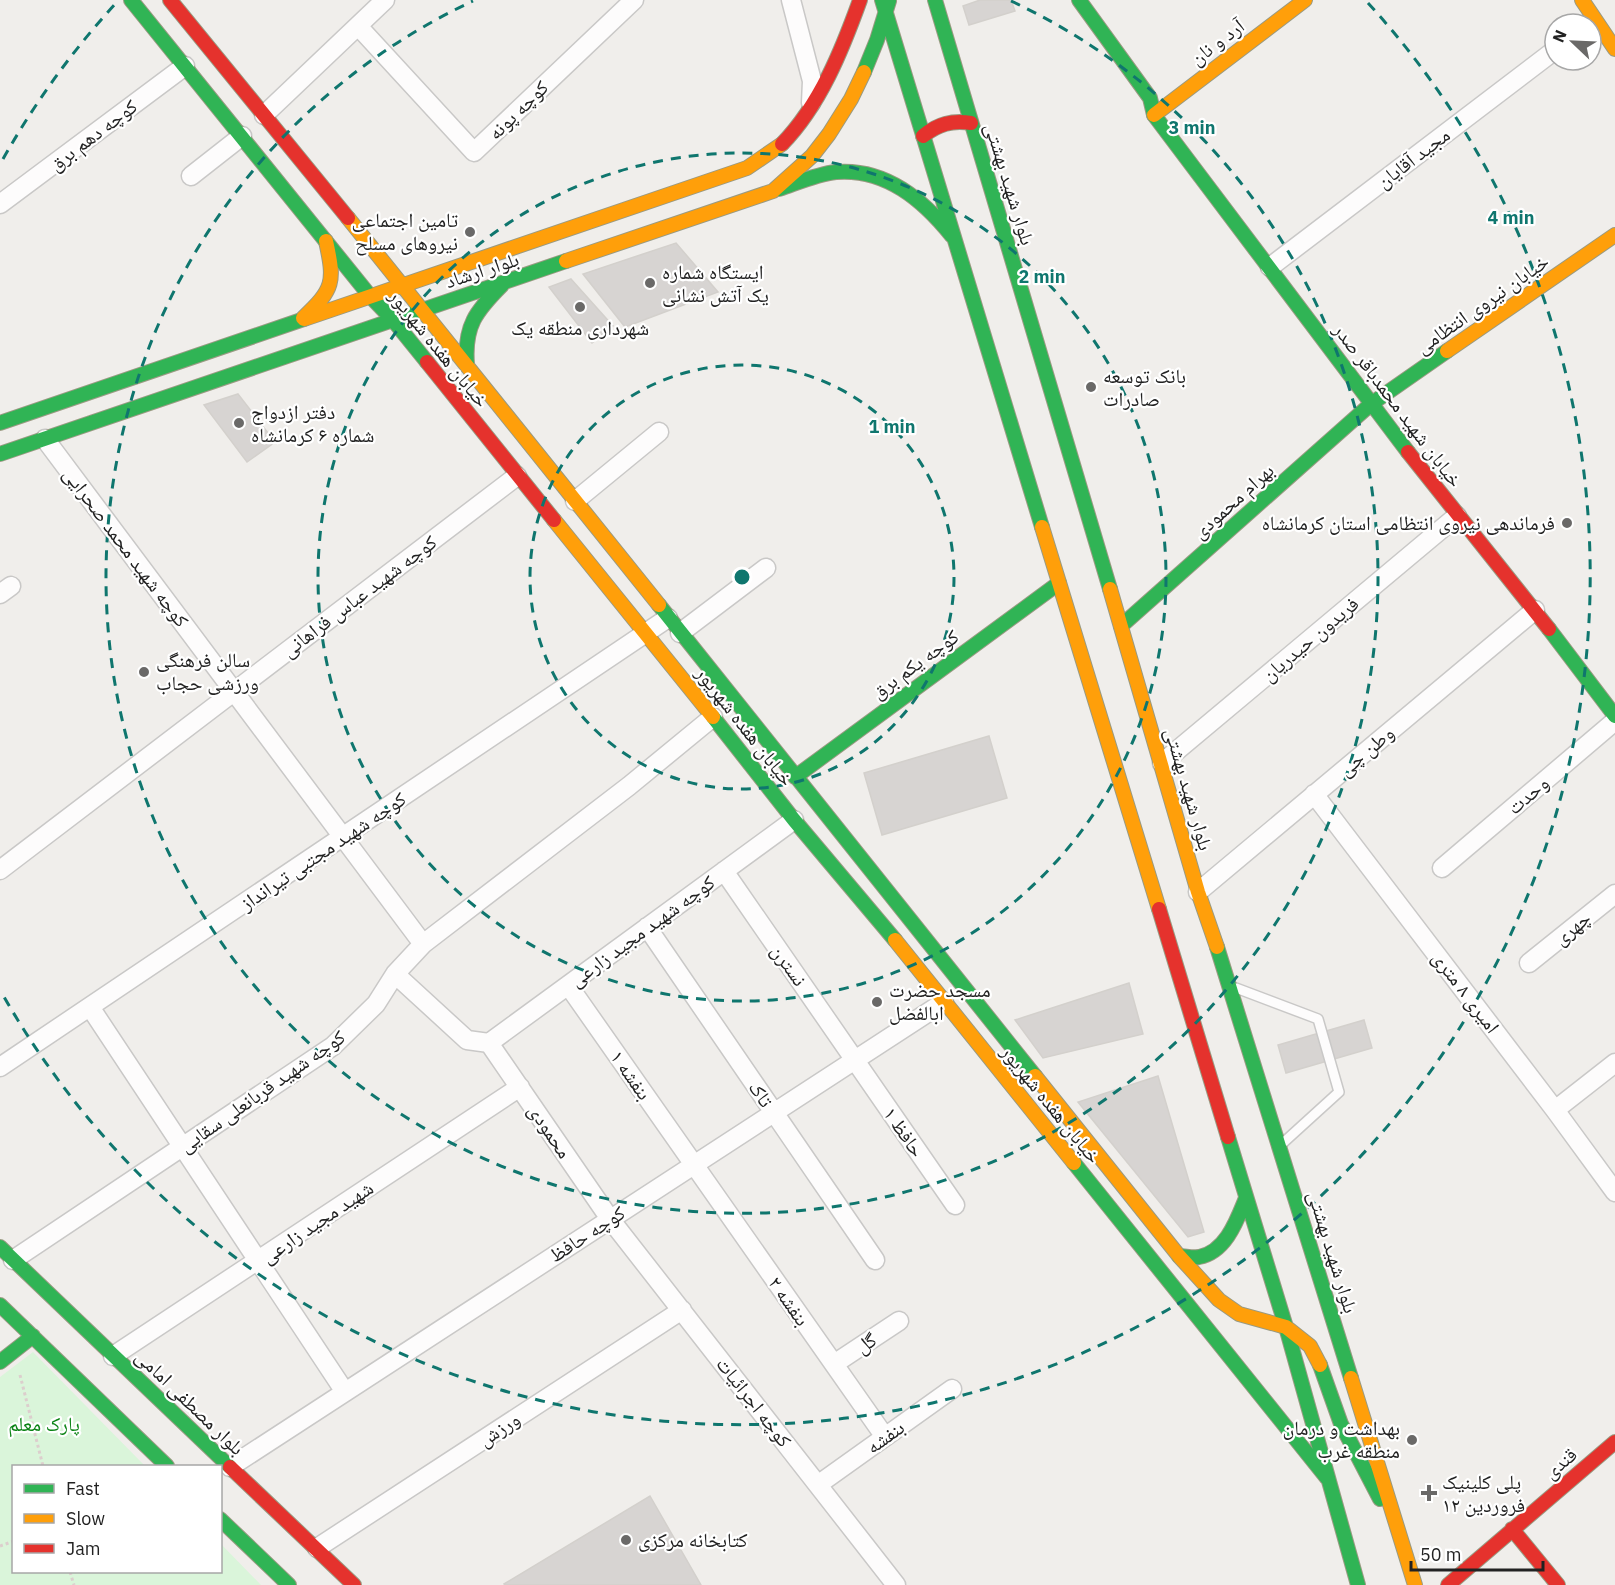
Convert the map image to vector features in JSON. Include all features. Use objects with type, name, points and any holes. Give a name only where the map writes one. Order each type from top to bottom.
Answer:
[{"type":"main road","name":"خیابان هفده شهریور","points":[[131,0],[370,296],[393,320],[1327,1478]]},
{"type":"main road","name":"خیابان هفده شهریور","points":[[170,0],[466,364],[1179,1256],[1219,1300],[1239,1314],[1286,1327]]},
{"type":"main road","name":"بلوار ارشاد","points":[[0,454],[502,284],[618,227],[747,168],[777,148],[797,128],[811,108],[843,42],[860,0]]},
{"type":"main road","name":"بلوار شهید بهشتی","points":[[935,0],[1162,763],[1198,892],[1280,1145],[1415,1585]]},
{"type":"main road","name":"خیابان شهید محمدباقر صدر","points":[[1079,0],[1150,98],[1154,115],[1457,516],[1609,696],[1615,716]]},
{"type":"main road","name":"آرد و نان","points":[[1154,115],[1305,0]]},
{"type":"main road","name":"بلوار ارشاد","points":[[0,423],[402,285],[618,227],[772,190],[816,151],[844,110],[868,61],[886,4]]},
{"type":"main road","points":[[886,4],[923,136],[1286,1327],[1358,1585]]},
{"type":"main road","points":[[1603,35],[1615,49]]},
{"type":"main road","name":"خیابان شهید محمدباقر صدر","points":[[1138,108],[1154,115]]},
{"type":"main road","points":[[923,136],[946,121],[959,120],[971,123]]},
{"type":"main road","points":[[772,190],[836,172],[860,173],[884,178],[912,193],[937,216],[955,240]]},
{"type":"main road","name":"خیابان نیروی انتظامی","points":[[1371,404],[1615,235]]},
{"type":"main road","points":[[301,319],[324,298],[329,285],[330,262],[326,240]]},
{"type":"main road","points":[[466,364],[464,343],[469,326],[480,307],[502,284]]},
{"type":"main road","name":"بهرام محمودی","points":[[1121,626],[1371,404]]},
{"type":"main road","name":"کوچه یکم برق","points":[[795,777],[1059,583]]},
{"type":"main road","points":[[1179,1256],[1201,1257],[1216,1249],[1230,1234],[1246,1198]]},
{"type":"main road","name":"بلوار مصطفی امامی","points":[[7,1254],[354,1585]]},
{"type":"main road","points":[[0,1305],[165,1465]]},
{"type":"main road","points":[[1286,1327],[1310,1346],[1318,1359],[1341,1424],[1403,1543]]},
{"type":"main road","points":[[0,1362],[33,1336]]},
{"type":"main road","name":"قندی","points":[[1448,1585],[1615,1442]]},
{"type":"main road","points":[[222,1521],[289,1585]]},
{"type":"main road","points":[[1512,1529],[1558,1585]]},
{"type":"street","points":[[264,115],[385,0]]},
{"type":"street","name":"کوچه پونه","points":[[358,26],[474,152],[634,0]]},
{"type":"street","points":[[791,0],[812,81],[811,108]]},
{"type":"street","name":"مجید آقایان","points":[[1270,267],[1543,59]]},
{"type":"street","name":"کوچه دهم برق","points":[[0,204],[185,66]]},
{"type":"street","points":[[191,176],[242,136]]},
{"type":"street","points":[[575,501],[659,432]]},
{"type":"street","name":"کوچه شهید محمد صحرایی","points":[[45,439],[423,944]]},
{"type":"street","name":"کوچه شهید عباس فراهانی","points":[[0,870],[517,476]]},
{"type":"street","name":"فریدون حیدریان","points":[[1162,763],[1457,516]]},
{"type":"street","points":[[680,633],[766,568]]},
{"type":"street","name":"وطن چی","points":[[1198,892],[1535,610]]},
{"type":"street","name":"کوچه شهید مجتبی تیرانداز","points":[[0,1067],[668,618]]},
{"type":"street","name":"کوچه شهید قربانعلی سقایی","points":[[7,1254],[183,1147],[333,1046],[376,1004],[395,974],[423,944],[629,786],[713,717]]},
{"type":"street","name":"وحدت","points":[[1442,868],[1615,722]]},
{"type":"street","name":"امیری ۸ متری","points":[[1314,794],[1615,1192]]},
{"type":"street","name":"کوچه شهید مجید زارعی","points":[[489,1043],[794,820]]},
{"type":"street","name":"نسترن","points":[[724,871],[854,1060]]},
{"type":"street","name":"چهری","points":[[1529,963],[1615,894]]},
{"type":"street","name":"تاک","points":[[647,927],[875,1260]]},
{"type":"street","points":[[395,974],[467,1040],[489,1043]]},
{"type":"street","name":"بنفشه ۱","points":[[568,985],[694,1164]]},
{"type":"street","name":"کوچه حافظ","points":[[230,1467],[944,1002]]},
{"type":"street","points":[[90,1007],[345,1392]]},
{"type":"street","name":"محمودی","points":[[489,1043],[610,1219]]},
{"type":"street","name":"حافظ ۱","points":[[854,1060],[955,1205]]},
{"type":"street","points":[[1555,1110],[1615,1063]]},
{"type":"street","name":"شهید مجید زارعی","points":[[113,1356],[520,1087]]},
{"type":"street","name":"بنفشه ۲","points":[[694,1164],[885,1437]]},
{"type":"street","name":"کوچه اجرائیات","points":[[610,1219],[896,1585]]},
{"type":"street","name":"ورزش","points":[[317,1548],[682,1310]]},
{"type":"street","name":"گل","points":[[834,1364],[899,1321]]},
{"type":"street","name":"بنفشه","points":[[819,1484],[952,1389]]},
{"type":"lane","points":[[1230,986],[1318,1019],[1339,1092],[1280,1145]]},
{"type":"path","points":[[14,1351],[42,1465]]},
{"type":"green space","name":"پارک معلم","points":[[33,1352],[144,1465],[12,1465],[12,1573],[222,1573],[222,1545],[261,1585],[0,1585],[0,1377]]},
{"type":"building","points":[[980,0],[1011,0],[1015,11],[969,25],[963,6]]},
{"type":"building","name":"ایستگاه شماره یک آتش نشانی","points":[[676,243],[718,292],[625,327],[583,274]]},
{"type":"building","name":"شهرداری منطقه یک","points":[[571,279],[613,326],[592,343],[549,287]]},
{"type":"building","name":"دفتر ازدواج شماره ۶ کرمانشاه","points":[[238,394],[275,442],[247,462],[204,405]]},
{"type":"building","points":[[989,736],[1007,798],[882,835],[864,773]]},
{"type":"building","points":[[1129,983],[1143,1034],[1043,1058],[1015,1020]]},
{"type":"building","points":[[1364,1020],[1372,1048],[1286,1073],[1278,1045]]},
{"type":"building","points":[[1158,1076],[1204,1232],[1188,1237],[1078,1102]]},
{"type":"building","name":"کتابخانه مرکزی","points":[[650,1496],[701,1585],[504,1584]]},
{"type":"traffic: fast","points":[[131,0],[370,296],[427,362]]},
{"type":"traffic: fast","points":[[882,0],[1042,527]]},
{"type":"traffic: fast","points":[[935,0],[1110,589]]},
{"type":"traffic: fast","points":[[1079,0],[1150,98],[1154,115],[1408,452]]},
{"type":"traffic: fast","points":[[864,72],[889,1]]},
{"type":"traffic: fast","points":[[779,189],[829,173],[854,172],[871,175],[887,181],[916,199],[952,236]]},
{"type":"traffic: fast","points":[[0,454],[566,261]]},
{"type":"traffic: fast","points":[[467,364],[470,329],[479,311],[502,285]]},
{"type":"traffic: fast","points":[[0,423],[304,319]]},
{"type":"traffic: fast","points":[[1121,626],[1371,404],[1447,351]]},
{"type":"traffic: fast","points":[[795,777],[1059,583]]},
{"type":"traffic: fast","points":[[659,605],[1035,1076]]},
{"type":"traffic: fast","points":[[1549,629],[1615,716]]},
{"type":"traffic: fast","points":[[713,717],[794,820],[895,940]]},
{"type":"traffic: fast","points":[[1217,947],[1351,1378]]},
{"type":"traffic: fast","points":[[1228,1137],[1286,1327],[1358,1585]]},
{"type":"traffic: fast","points":[[1074,1163],[1327,1478]]},
{"type":"traffic: fast","points":[[1179,1256],[1199,1257],[1216,1249],[1229,1234],[1246,1198]]},
{"type":"traffic: fast","points":[[0,1247],[230,1467]]},
{"type":"traffic: fast","points":[[0,1305],[166,1465]]},
{"type":"traffic: fast","points":[[0,1362],[33,1336]]},
{"type":"traffic: fast","points":[[1320,1365],[1341,1424],[1380,1499]]},
{"type":"traffic: fast","points":[[222,1521],[289,1585]]},
{"type":"traffic: slow","points":[[1154,115],[1305,0]]},
{"type":"traffic: slow","points":[[1582,0],[1615,49]]},
{"type":"traffic: slow","points":[[566,261],[773,191],[812,156],[829,134],[851,99],[864,72]]},
{"type":"traffic: slow","points":[[304,319],[747,168],[782,144]]},
{"type":"traffic: slow","points":[[348,218],[659,605]]},
{"type":"traffic: slow","points":[[1447,351],[1615,235]]},
{"type":"traffic: slow","points":[[303,318],[321,300],[330,284],[331,266],[326,241]]},
{"type":"traffic: slow","points":[[554,520],[713,717]]},
{"type":"traffic: slow","points":[[1042,527],[1159,909]]},
{"type":"traffic: slow","points":[[1110,589],[1198,892],[1217,947]]},
{"type":"traffic: slow","points":[[895,940],[1074,1163]]},
{"type":"traffic: slow","points":[[1035,1076],[1179,1256],[1219,1300],[1239,1314],[1286,1327],[1310,1346],[1320,1365]]},
{"type":"traffic: slow","points":[[1351,1378],[1415,1585]]},
{"type":"traffic: jam","points":[[170,0],[348,218]]},
{"type":"traffic: jam","points":[[782,144],[796,129],[819,94],[846,38],[860,0]]},
{"type":"traffic: jam","points":[[923,136],[934,128],[946,124],[971,123]]},
{"type":"traffic: jam","points":[[427,362],[554,520]]},
{"type":"traffic: jam","points":[[1408,452],[1549,629]]},
{"type":"traffic: jam","points":[[1159,909],[1228,1137]]},
{"type":"traffic: jam","points":[[1448,1585],[1615,1442]]},
{"type":"traffic: jam","points":[[230,1467],[354,1585]]},
{"type":"traffic: jam","points":[[1512,1529],[1558,1585]]},
{"type":"place","name":"تامین اجتماعی نیروهای مسلح","points":[[470,232]]},
{"type":"place","name":"ایستگاه شماره یک آتش نشانی","points":[[650,283]]},
{"type":"place","name":"شهرداری منطقه یک","points":[[580,307]]},
{"type":"place","name":"بانک توسعه صادرات","points":[[1091,387]]},
{"type":"place","name":"دفتر ازدواج شماره ۶ کرمانشاه","points":[[239,423]]},
{"type":"place","name":"فرماندهی نیروی انتظامی استان کرمانشاه","points":[[1567,523]]},
{"type":"place","name":"سالن فرهنگی ورزشی حجاب","points":[[144,672]]},
{"type":"place","name":"مسجد حضرت ابالفضل","points":[[877,1002]]},
{"type":"place","name":"بهداشت و درمان منطقه غرب","points":[[1412,1440]]},
{"type":"place","name":"پلی کلینیک ۱۲ فروردین","points":[[1429,1493]]},
{"type":"place","name":"کتابخانه مرکزی","points":[[626,1540]]}]
